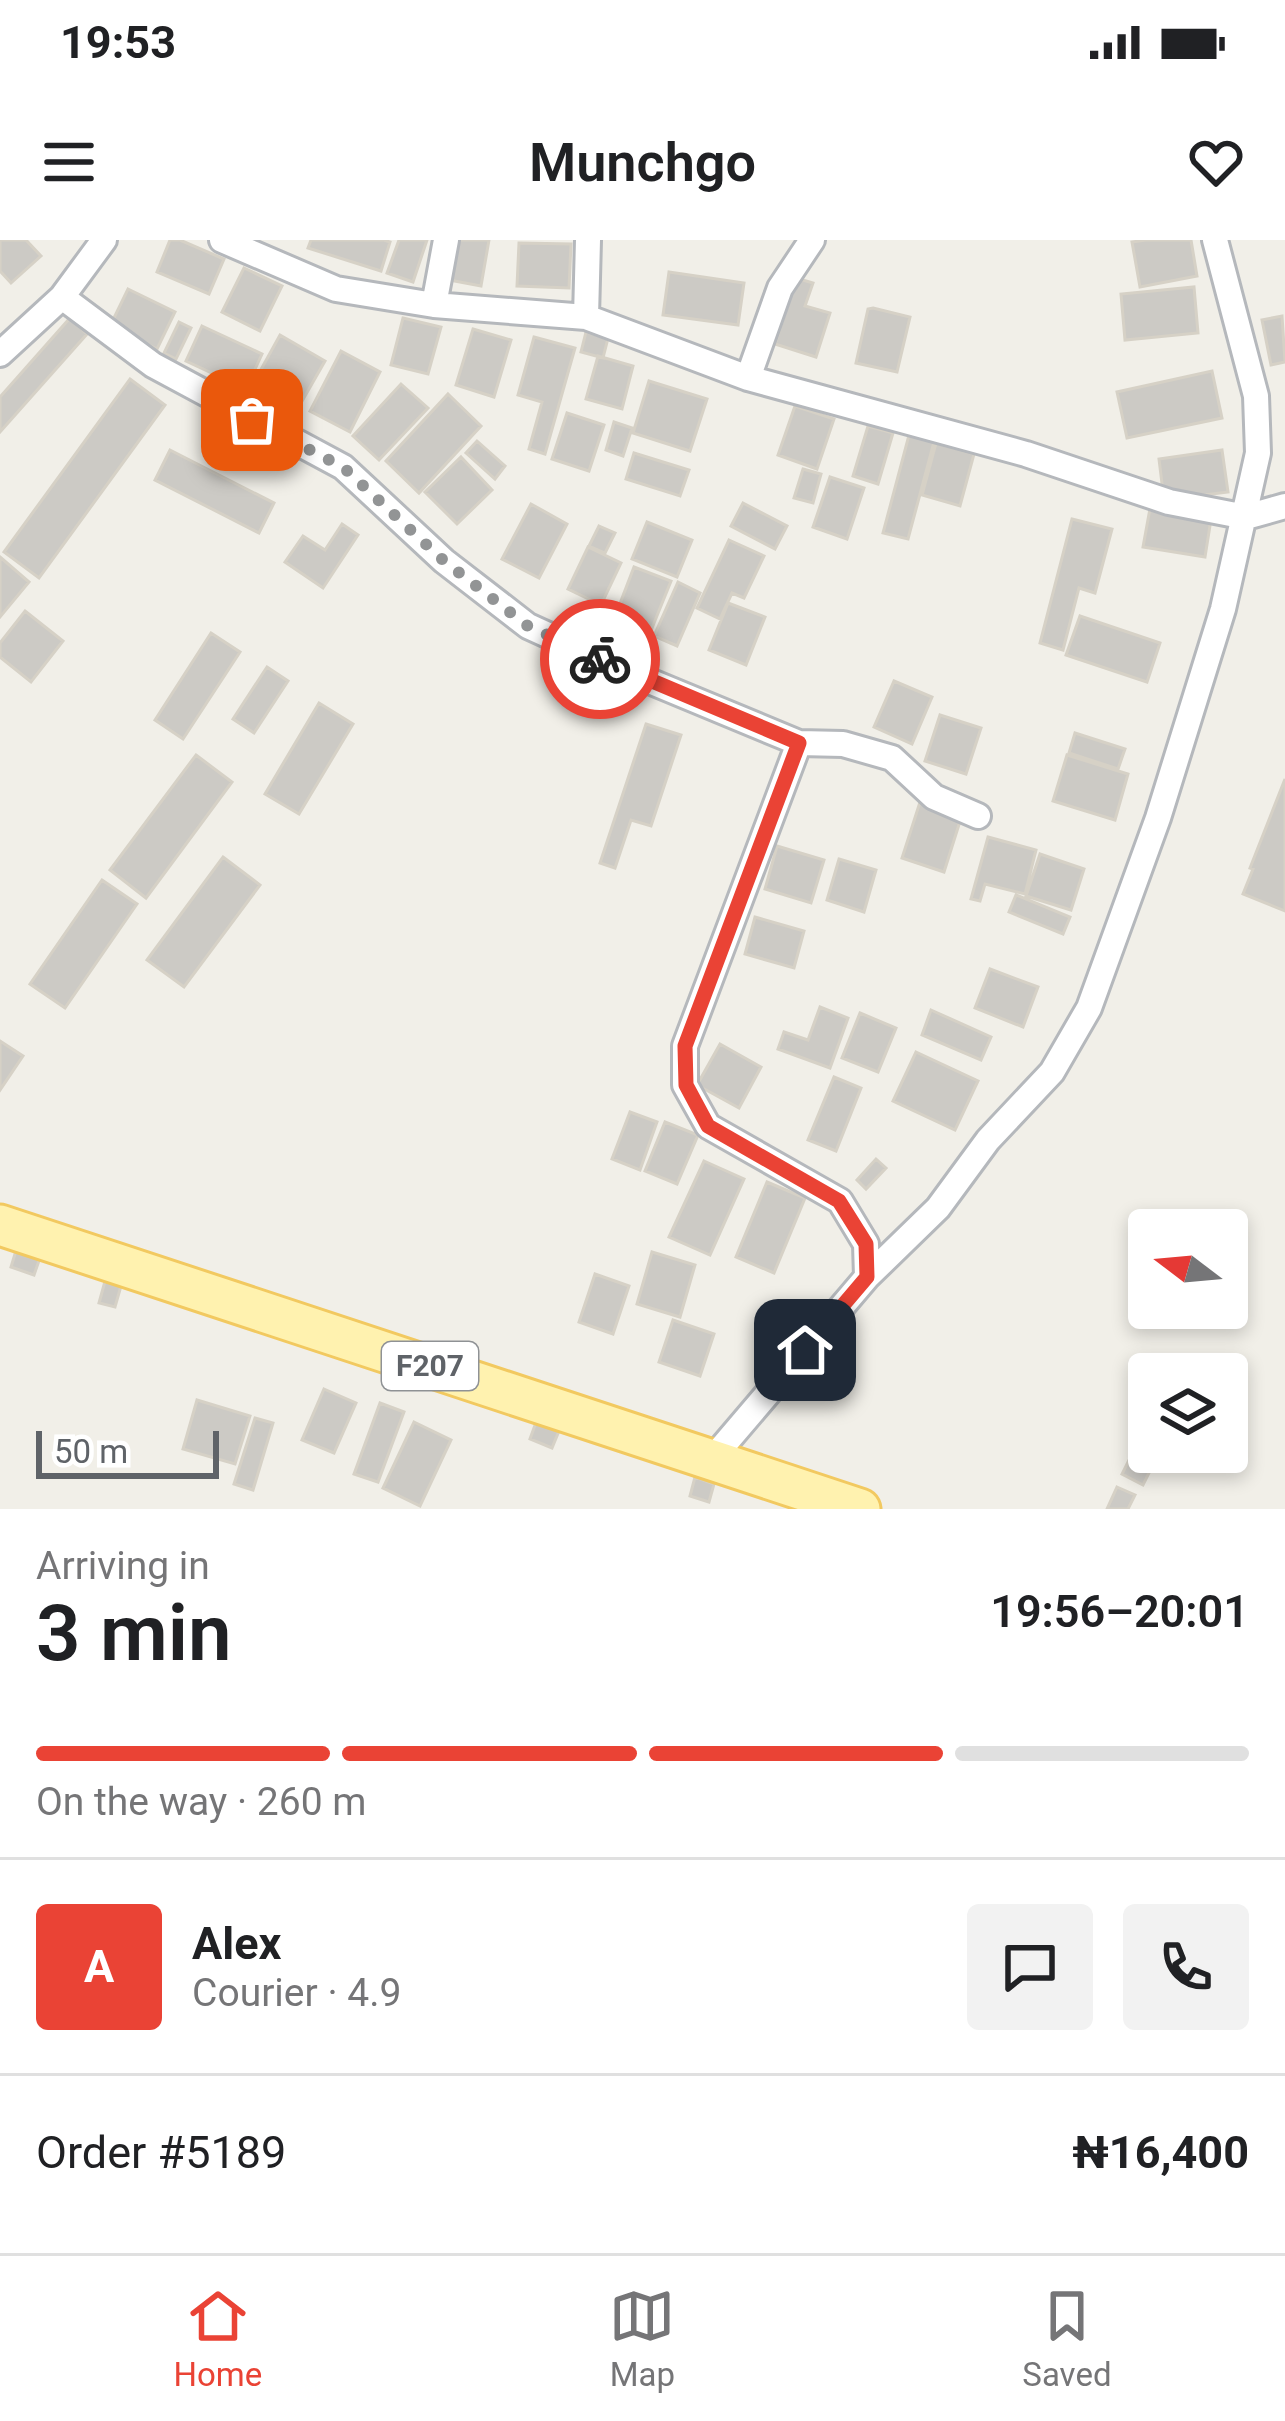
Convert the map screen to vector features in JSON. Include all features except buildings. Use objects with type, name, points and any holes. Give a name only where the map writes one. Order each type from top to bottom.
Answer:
[{"type":"main road","name":"F207","points":[[0,1225],[860,1509]]},
{"type":"street","points":[[0,354],[62,297],[104,240]]},
{"type":"street","points":[[222,240],[336,289],[434,305],[586,317],[748,378],[1026,454],[1169,502],[1246,517],[1285,506]]},
{"type":"street","points":[[434,305],[446,240]]},
{"type":"street","points":[[586,317],[588,240]]},
{"type":"street","points":[[748,378],[780,288],[812,240]]},
{"type":"street","points":[[712,1459],[867,1277],[938,1208],[988,1140],[1052,1072],[1089,1008],[1158,818],[1223,609],[1258,453],[1256,396],[1215,240]]},
{"type":"street","points":[[62,297],[153,365],[343,467],[444,561],[528,626],[799,743],[843,744],[892,758],[934,797],[978,817]]},
{"type":"street","points":[[799,743],[685,1046],[686,1085],[708,1126],[839,1201],[866,1244],[867,1277]]},
{"type":"way so far","points":[[252,420],[343,467],[444,561],[528,626],[600,659]]},
{"type":"route","points":[[600,659],[799,743],[685,1046],[686,1085],[708,1126],[839,1201],[866,1244],[867,1277],[805,1350]]}]
